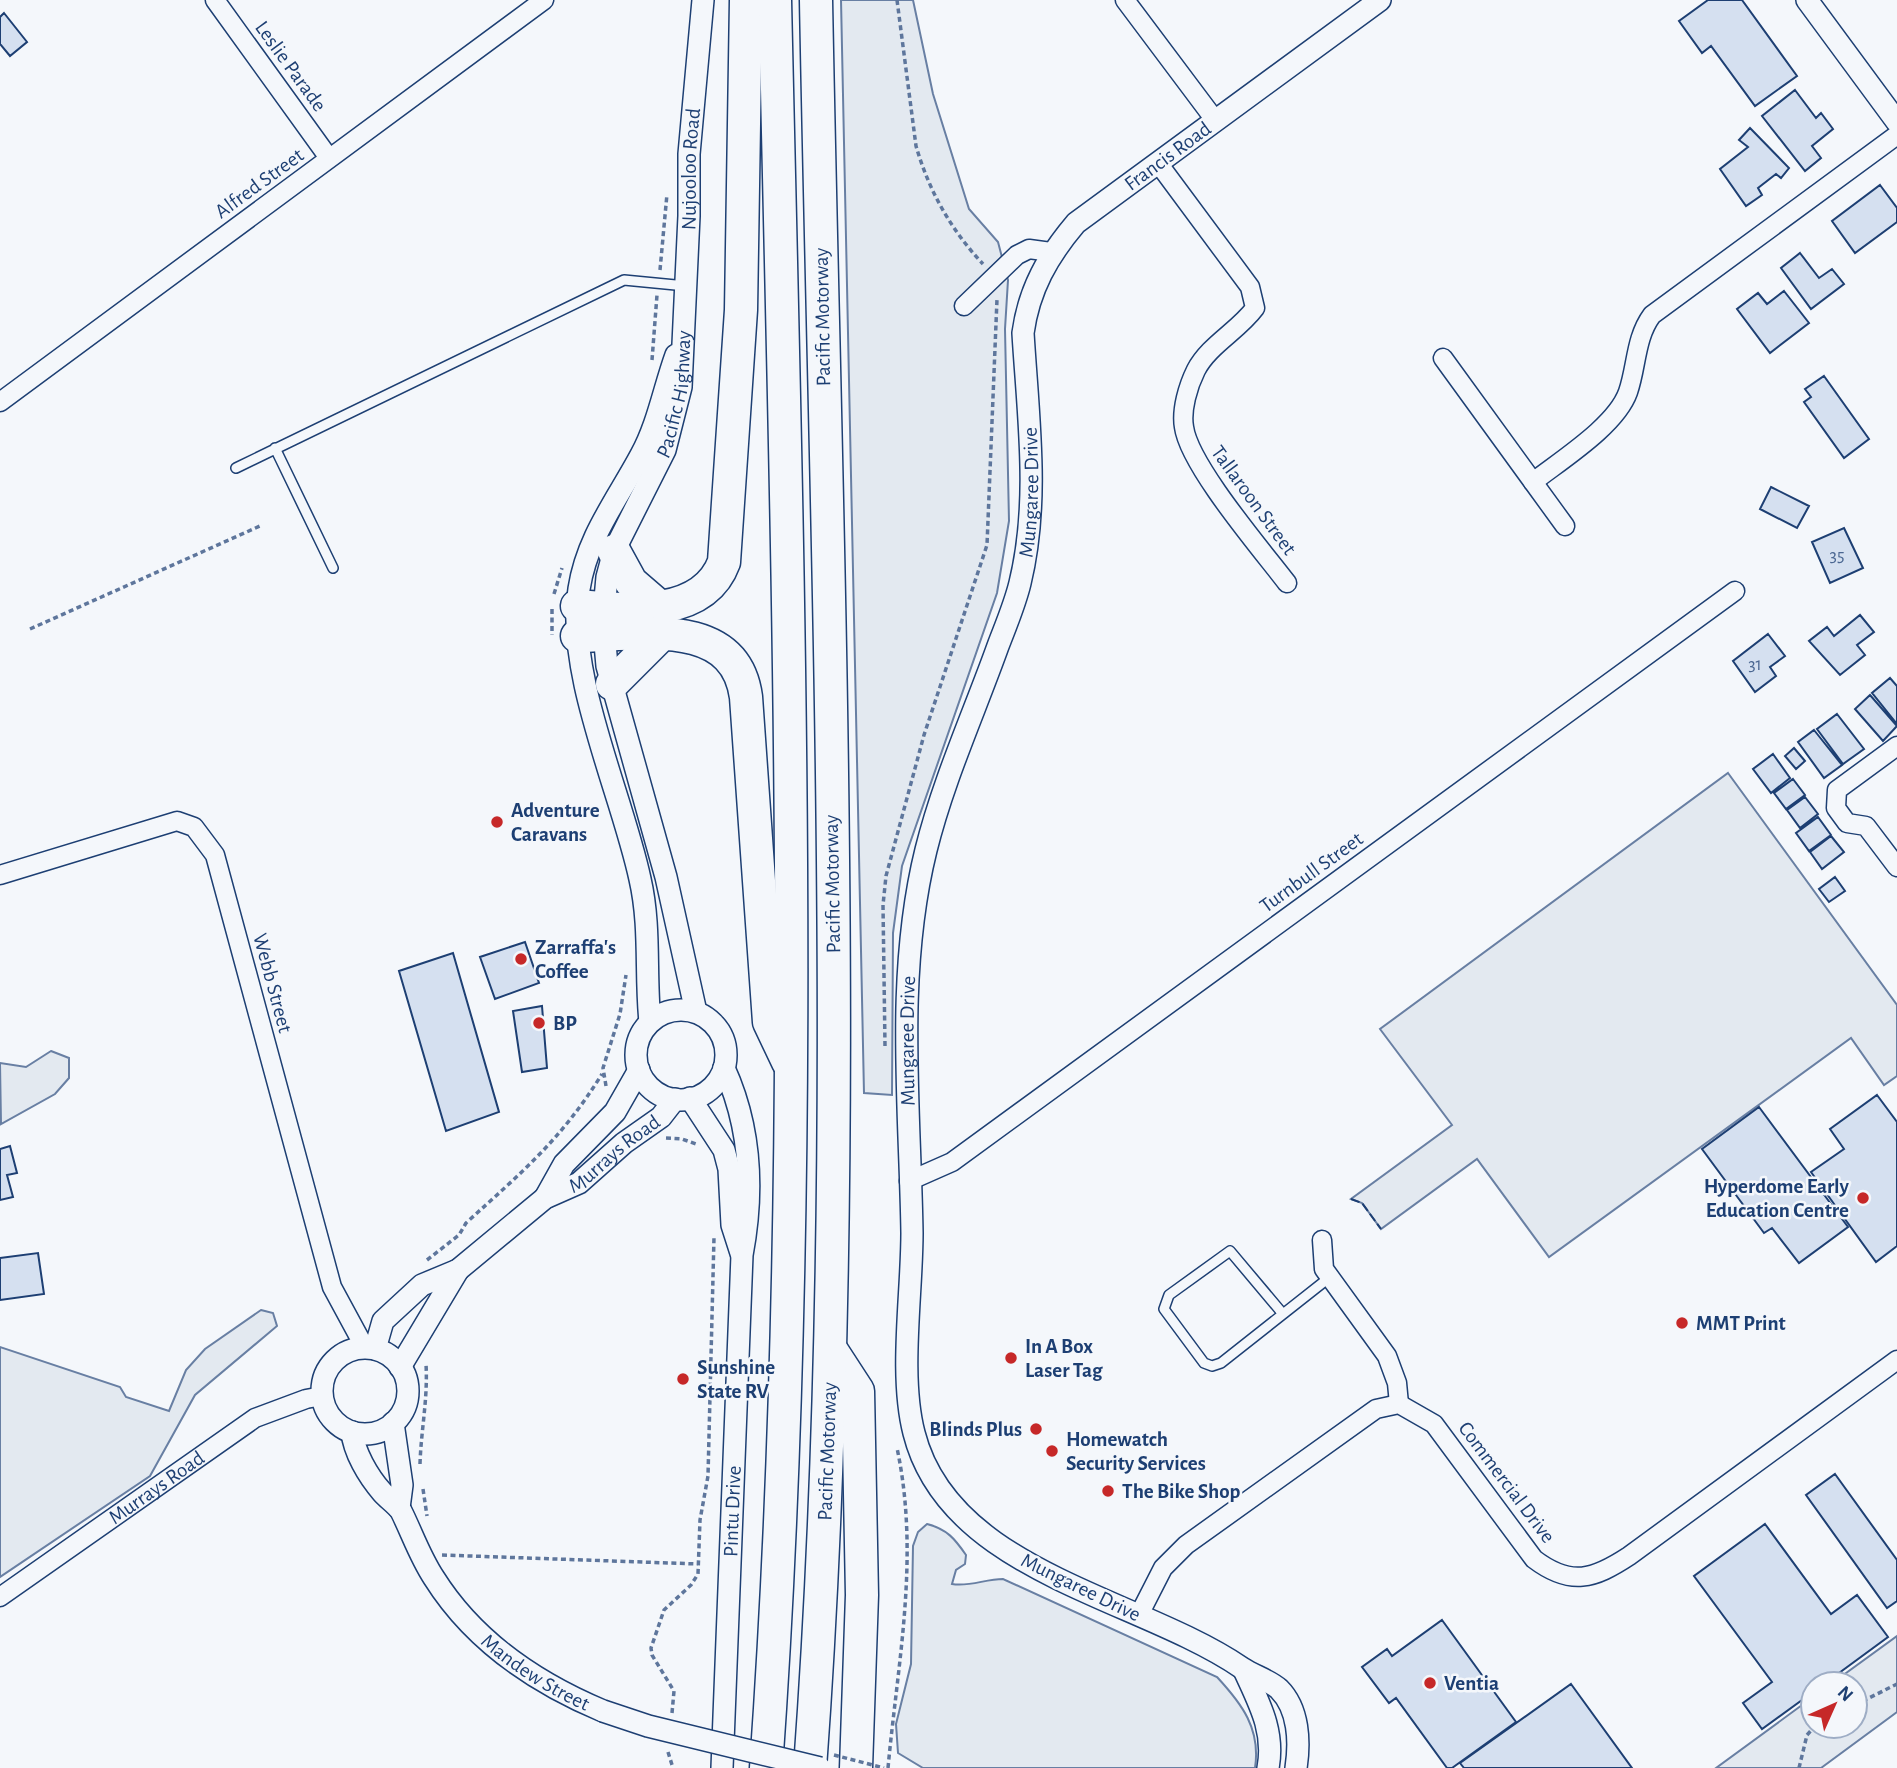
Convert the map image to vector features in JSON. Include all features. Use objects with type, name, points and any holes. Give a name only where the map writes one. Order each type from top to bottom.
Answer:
[{"type":"highway","points":[[611,684],[660,621],[681,603],[706,590],[718,575],[726,553],[741,310],[746,0]]},
{"type":"highway","name":"Pacific Motorway","points":[[766,1768],[787,1404],[792,1069],[775,0]]},
{"type":"highway","name":"Pacific Motorway","points":[[810,1768],[827,1501],[835,1096],[816,0]]},
{"type":"highway","points":[[614,551],[631,582],[660,621]]},
{"type":"highway","points":[[590,621],[660,621],[708,641],[729,656],[742,677],[769,1022],[792,1069]]},
{"type":"highway","points":[[832,1351],[858,1391],[862,1595],[856,1768]]},
{"type":"street","name":"Leslie Parade","points":[[215,0],[330,158]]},
{"type":"street","name":"Alfred Street","points":[[0,402],[544,0]]},
{"type":"street","name":"Nujooloo Road","points":[[682,339],[686,286],[688,154],[703,0]]},
{"type":"street","points":[[1125,0],[1215,120]]},
{"type":"street","name":"Francis Road","points":[[1051,252],[1076,223],[1380,0]]},
{"type":"street","points":[[1807,0],[1897,122]]},
{"type":"street","points":[[1533,482],[1582,445],[1620,408],[1628,393],[1642,328],[1653,315],[1897,135]]},
{"type":"street","name":"Tallaroon Street","points":[[1158,163],[1250,287],[1255,308],[1244,323],[1216,346],[1197,368],[1187,396],[1184,426],[1192,455],[1287,583]]},
{"type":"street","points":[[964,306],[1017,255],[1029,249],[1051,252]]},
{"type":"street","name":"Mungaree Drive","points":[[1051,252],[1027,308],[1024,333],[1031,486],[1030,531],[1020,586],[926,848],[909,945],[909,1400],[914,1434],[927,1467],[954,1509],[989,1541],[1228,1658],[1244,1670],[1275,1686],[1286,1698],[1296,1725],[1296,1768]]},
{"type":"street","name":"Pacific Highway","points":[[650,1022],[647,994],[649,955],[644,897],[581,667],[590,621],[614,551],[656,470],[672,430],[681,387],[682,339]]},
{"type":"street","name":"Pacific Highway","points":[[682,339],[649,438],[591,544],[582,574],[590,621],[611,684],[666,877],[695,1012]]},
{"type":"street","points":[[1443,358],[1565,526]]},
{"type":"street","name":"Turnbull Street","points":[[909,1181],[951,1162],[1735,591]]},
{"type":"street","points":[[1897,746],[1837,790],[1836,808],[1846,822],[1866,827],[1897,867]]},
{"type":"street","name":"Webb Street","points":[[0,876],[177,821],[194,827],[215,855],[332,1287],[370,1348]]},
{"type":"street","points":[[671,1011],[695,1012],[717,1028],[723,1041],[724,1068],[711,1088],[682,1099],[653,1090],[639,1070],[637,1044],[650,1022],[671,1011]]},
{"type":"street","name":"Pintu Drive","points":[[722,1768],[742,1255],[747,1225],[749,1163],[737,1097],[724,1068]]},
{"type":"street","name":"Murrays Road","points":[[545,1198],[564,1164],[615,1112],[639,1070]]},
{"type":"street","name":"Murrays Road","points":[[370,1348],[383,1321],[422,1285],[458,1270],[545,1198],[579,1182],[624,1143],[682,1099]]},
{"type":"street","name":"Pintu Drive","points":[[682,1099],[724,1150],[729,1169],[732,1225],[742,1255]]},
{"type":"street","points":[[1139,1615],[1163,1568],[1186,1545],[1376,1409],[1399,1404],[1397,1382],[1387,1356],[1324,1269],[1322,1240]]},
{"type":"street","name":"Murrays Road","points":[[400,1367],[458,1270]]},
{"type":"street","points":[[370,1348],[385,1353],[400,1367],[405,1378],[406,1402],[393,1423],[373,1432],[352,1432],[332,1418],[322,1396],[323,1382],[328,1368],[338,1357],[370,1348]]},
{"type":"street","name":"Commercial Drive","points":[[1399,1404],[1434,1424],[1534,1559],[1549,1571],[1573,1578],[1600,1575],[1629,1556],[1897,1360]]},
{"type":"street","name":"Murrays Road","points":[[0,1597],[255,1418],[306,1399],[322,1396]]},
{"type":"street","name":"Mandew Street","points":[[393,1423],[401,1485],[399,1508]]},
{"type":"street","name":"Mandew Street","points":[[352,1432],[354,1450],[380,1490],[399,1508],[434,1578],[484,1637],[533,1676],[603,1711],[648,1726],[820,1768]]},
{"type":"street","points":[[1244,1670],[1268,1725],[1268,1768]]},
{"type":"lane","points":[[236,468],[624,280],[686,286]]},
{"type":"lane","points":[[275,448],[333,568]]},
{"type":"lane","points":[[1283,1314],[1230,1251],[1169,1295],[1164,1309],[1204,1363],[1212,1366],[1221,1363],[1330,1277]]},
{"type":"path","points":[[30,629],[260,526]]},
{"type":"path","points":[[420,1265],[459,1235],[466,1223],[550,1147],[578,1113],[602,1074]]},
{"type":"path","points":[[661,1137],[682,1139],[701,1147]]},
{"type":"path","points":[[671,1721],[674,1691],[651,1648],[664,1610],[691,1586],[698,1574],[700,1520],[708,1476],[714,1230]]},
{"type":"path","points":[[420,1474],[421,1436],[428,1402],[426,1362]]},
{"type":"path","points":[[422,1486],[429,1523]]},
{"type":"path","points":[[436,1545],[447,1566]]},
{"type":"path","points":[[440,1555],[698,1563]]},
{"type":"path","points":[[1869,1698],[1897,1684]]},
{"type":"path","points":[[1799,1768],[1806,1740]]},
{"type":"path","points":[[667,1748],[673,1768]]},
{"type":"shaded area","points":[[841,0],[913,0],[933,94],[969,209],[998,242],[1008,280],[1005,329],[1009,521],[997,593],[902,866],[893,933],[892,1095],[864,1093]]},
{"type":"shaded area","points":[[1728,773],[1897,1005],[1897,1076],[1884,1085],[1851,1038],[1549,1257],[1477,1159],[1381,1229],[1362,1203],[1351,1199],[1452,1125],[1380,1029]]},
{"type":"shaded area","points":[[51,1051],[69,1058],[69,1078],[55,1094],[1,1124],[0,1063],[26,1067]]},
{"type":"shaded area","points":[[261,1310],[273,1313],[277,1326],[195,1395],[150,1476],[0,1577],[0,1347],[120,1387],[126,1397],[169,1411],[186,1370],[205,1349]]},
{"type":"shaded area","points":[[927,1524],[950,1535],[966,1555],[965,1564],[956,1570],[952,1584],[1003,1579],[1217,1677],[1248,1718],[1255,1741],[1255,1768],[923,1768],[898,1753],[896,1724],[911,1664],[913,1546],[918,1532]]},
{"type":"shaded area","points":[[1897,1636],[1897,1712],[1869,1733],[1869,1670],[1850,1670]]},
{"type":"shaded area","points":[[1799,1707],[1799,1740],[1859,1740],[1821,1768],[1716,1768]]},
{"type":"building","points":[[1708,0],[1742,0],[1797,76],[1755,106],[1711,46],[1702,53],[1679,21]]},
{"type":"building","points":[[4,13],[27,42],[10,56],[0,44],[0,17]]},
{"type":"building","points":[[1795,90],[1816,118],[1821,113],[1833,129],[1812,146],[1821,158],[1805,171],[1762,116]]},
{"type":"building","points":[[1750,128],[1789,168],[1781,178],[1776,174],[1758,188],[1762,195],[1746,206],[1720,169],[1748,147],[1739,140]]},
{"type":"building","points":[[1880,185],[1897,208],[1897,222],[1855,253],[1832,221]]},
{"type":"building","points":[[1800,253],[1819,278],[1832,269],[1844,284],[1811,309],[1781,268]]},
{"type":"building","points":[[1784,291],[1809,323],[1770,353],[1737,309],[1758,293],[1767,304]]},
{"type":"building","points":[[1824,376],[1869,439],[1844,458],[1804,402],[1811,397],[1805,389]]},
{"type":"building","points":[[1771,487],[1809,506],[1797,528],[1760,509]]},
{"type":"building","points":[[1844,528],[1863,568],[1830,583],[1812,542]]},
{"type":"building","points":[[1860,615],[1874,632],[1857,645],[1865,655],[1840,675],[1809,641],[1827,627],[1834,636]]},
{"type":"building","points":[[1768,634],[1785,656],[1770,667],[1776,676],[1755,692],[1733,661]]},
{"type":"building","points":[[1890,678],[1897,686],[1897,724],[1872,693]]},
{"type":"building","points":[[1870,695],[1897,726],[1883,741],[1855,709]]},
{"type":"building","points":[[1837,714],[1864,749],[1843,764],[1817,729]]},
{"type":"building","points":[[1814,730],[1842,765],[1824,778],[1798,742]]},
{"type":"building","points":[[1794,748],[1805,761],[1796,769],[1785,756]]},
{"type":"building","points":[[1773,754],[1790,778],[1771,793],[1753,769]]},
{"type":"building","points":[[1793,779],[1805,795],[1786,809],[1774,793]]},
{"type":"building","points":[[1805,797],[1818,814],[1800,828],[1787,810]]},
{"type":"building","points":[[1818,817],[1831,835],[1809,851],[1796,833]]},
{"type":"building","points":[[1831,836],[1844,852],[1822,869],[1810,852]]},
{"type":"building","points":[[1835,877],[1845,891],[1829,902],[1819,889]]},
{"type":"building","points":[[525,942],[539,983],[495,999],[480,957]]},
{"type":"building","points":[[453,953],[499,1112],[446,1131],[399,971]]},
{"type":"building","points":[[542,1006],[547,1068],[522,1072],[513,1011]]},
{"type":"building","points":[[1877,1095],[1897,1122],[1897,1246],[1876,1262],[1811,1172],[1844,1149],[1830,1129]]},
{"type":"building","points":[[1759,1107],[1848,1227],[1799,1263],[1772,1228],[1764,1233],[1702,1149]]},
{"type":"building","points":[[10,1146],[17,1173],[7,1175],[13,1197],[0,1200],[0,1149]]},
{"type":"building","points":[[38,1253],[44,1294],[0,1300],[0,1258]]},
{"type":"building","points":[[1835,1474],[1897,1560],[1897,1601],[1887,1608],[1806,1495]]},
{"type":"building","points":[[1765,1524],[1831,1614],[1857,1595],[1888,1637],[1843,1670],[1799,1670],[1799,1702],[1762,1729],[1743,1703],[1772,1682],[1694,1576]]},
{"type":"building","name":"Ventia","points":[[1442,1620],[1516,1722],[1452,1768],[1447,1768],[1396,1698],[1389,1703],[1362,1667],[1387,1649],[1392,1656]]},
{"type":"building","points":[[1571,1684],[1632,1768],[1464,1768],[1460,1763]]},
{"type":"fence","points":[[1351,1199],[1362,1203],[1381,1229]]},
{"type":"place","name":"Adventure Caravans","points":[[497,822]]},
{"type":"place","name":"Zarraffa's Coffee","points":[[521,959]]},
{"type":"place","name":"BP","points":[[539,1023]]},
{"type":"place","name":"Hyperdome Early Education Centre","points":[[1863,1198]]},
{"type":"place","name":"MMT Print","points":[[1682,1323]]},
{"type":"place","name":"In A Box Laser Tag","points":[[1011,1358]]},
{"type":"place","name":"Sunshine State RV","points":[[683,1379]]},
{"type":"place","name":"Blinds Plus","points":[[1036,1429]]},
{"type":"place","name":"Homewatch Security Services","points":[[1052,1451]]},
{"type":"place","name":"The Bike Shop","points":[[1108,1491]]},
{"type":"place","name":"Ventia","points":[[1430,1683]]}]
